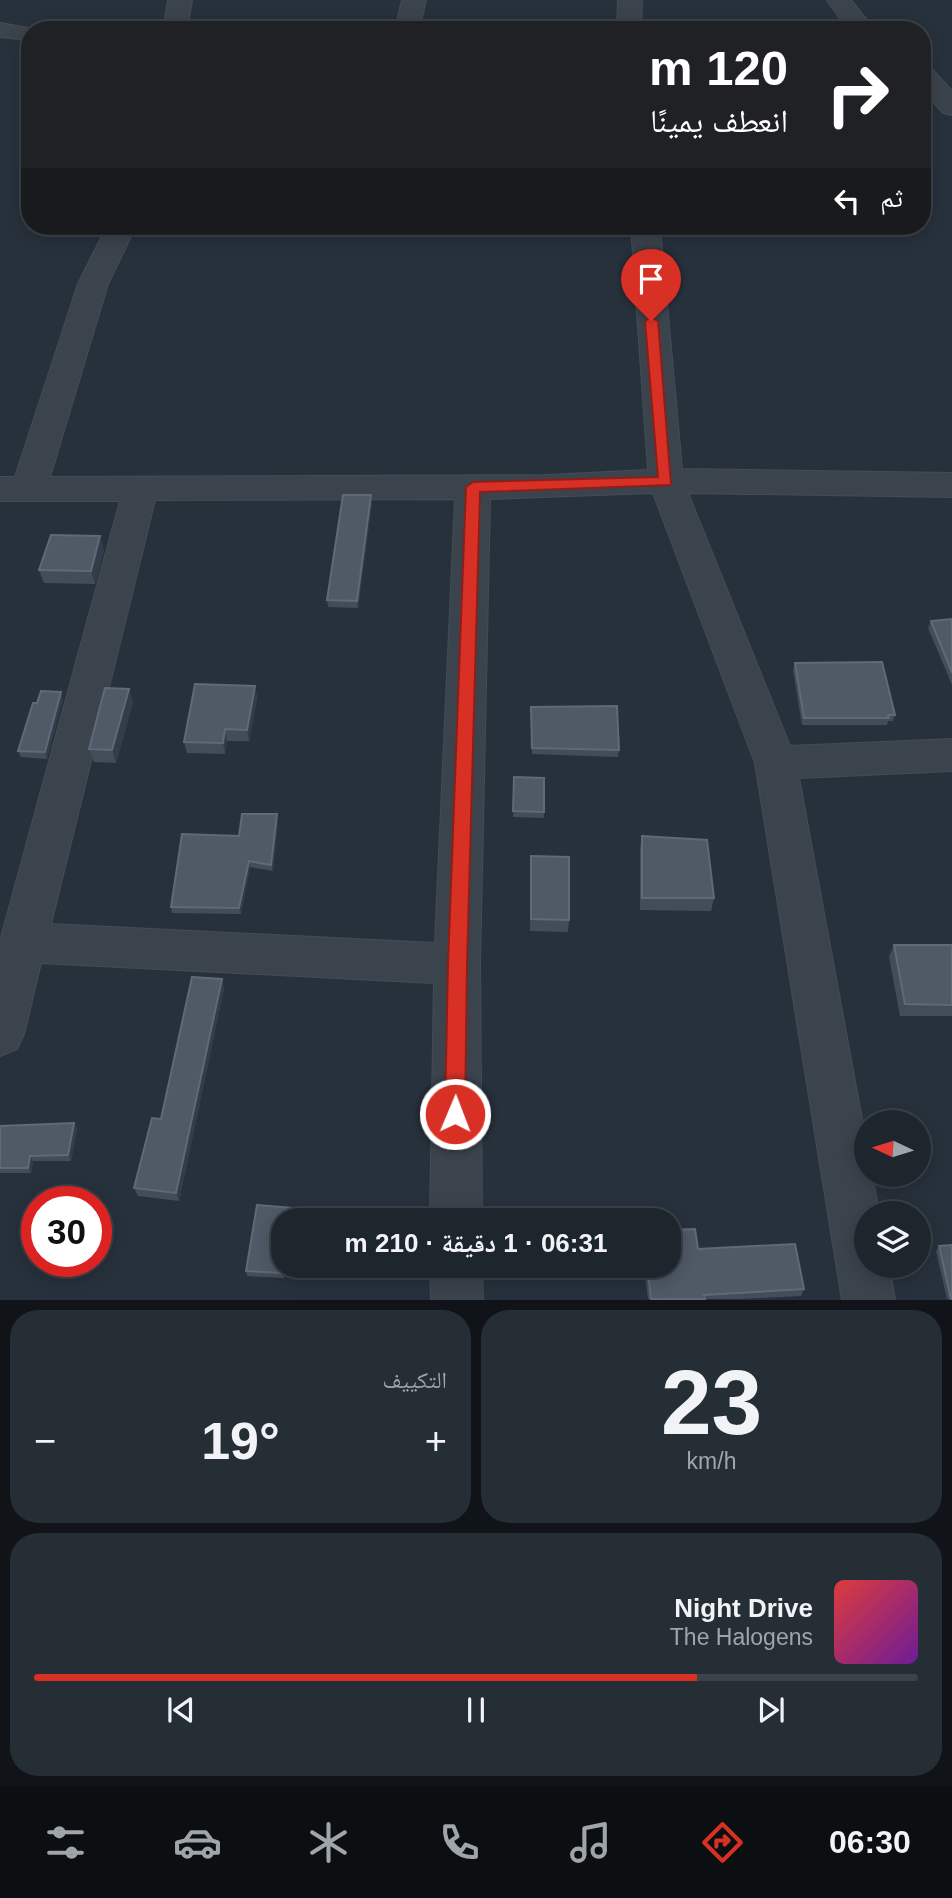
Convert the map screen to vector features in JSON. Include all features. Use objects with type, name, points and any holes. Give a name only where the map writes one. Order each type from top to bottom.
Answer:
[{"type":"street","points":[[176,21],[180,0]]},
{"type":"street","points":[[409,21],[414,0]]},
{"type":"street","points":[[629,21],[630,0]]},
{"type":"street","points":[[839,0],[853,21]]},
{"type":"street","points":[[0,30],[21,32]]},
{"type":"street","points":[[931,83],[952,107]]},
{"type":"street","points":[[117,235],[93,284],[15,489],[473,487],[666,481],[952,485]]},
{"type":"street","points":[[646,235],[666,481],[775,763],[869,1300]]},
{"type":"street","points":[[0,1034],[141,487]]},
{"type":"street","points":[[456,1208],[457,964],[473,487]]},
{"type":"street","points":[[775,763],[952,755]]},
{"type":"street","points":[[22,942],[457,964]]},
{"type":"street","points":[[456,1278],[457,1300]]},
{"type":"building","points":[[343,495],[371,495],[357,601],[327,600]]},
{"type":"building","points":[[51,535],[100,536],[91,571],[39,570]]},
{"type":"building","points":[[952,619],[952,673],[931,621]]},
{"type":"building","points":[[882,662],[895,715],[888,715],[889,718],[804,718],[795,663]]},
{"type":"building","points":[[195,684],[255,686],[247,730],[225,729],[223,743],[184,742]]},
{"type":"building","points":[[105,688],[129,689],[112,750],[89,749]]},
{"type":"building","points":[[41,691],[61,692],[45,752],[18,751],[33,703],[37,703]]},
{"type":"building","points":[[617,706],[619,750],[532,748],[531,707]]},
{"type":"building","points":[[514,777],[544,778],[544,812],[513,811]]},
{"type":"building","points":[[242,814],[277,814],[271,865],[249,861],[239,908],[171,907],[182,834],[239,836]]},
{"type":"building","points":[[642,836],[707,840],[714,898],[642,898]]},
{"type":"building","points":[[531,856],[569,857],[569,920],[531,919]]},
{"type":"building","points":[[894,945],[952,945],[952,1005],[905,1004]]},
{"type":"building","points":[[192,977],[222,979],[176,1193],[134,1188],[152,1118],[161,1119]]},
{"type":"building","points":[[74,1123],[68,1155],[30,1156],[28,1168],[0,1168],[0,1126]]},
{"type":"building","points":[[257,1205],[293,1208],[271,1208],[271,1272],[246,1271]]},
{"type":"building","points":[[695,1229],[698,1249],[795,1244],[804,1289],[704,1295],[705,1299],[651,1299],[649,1278],[681,1278],[681,1230]]},
{"type":"building","points":[[952,1245],[952,1299],[951,1299],[939,1246]]},
{"type":"route","points":[[455,1114],[457,964],[473,487],[666,481],[651,321]]}]
